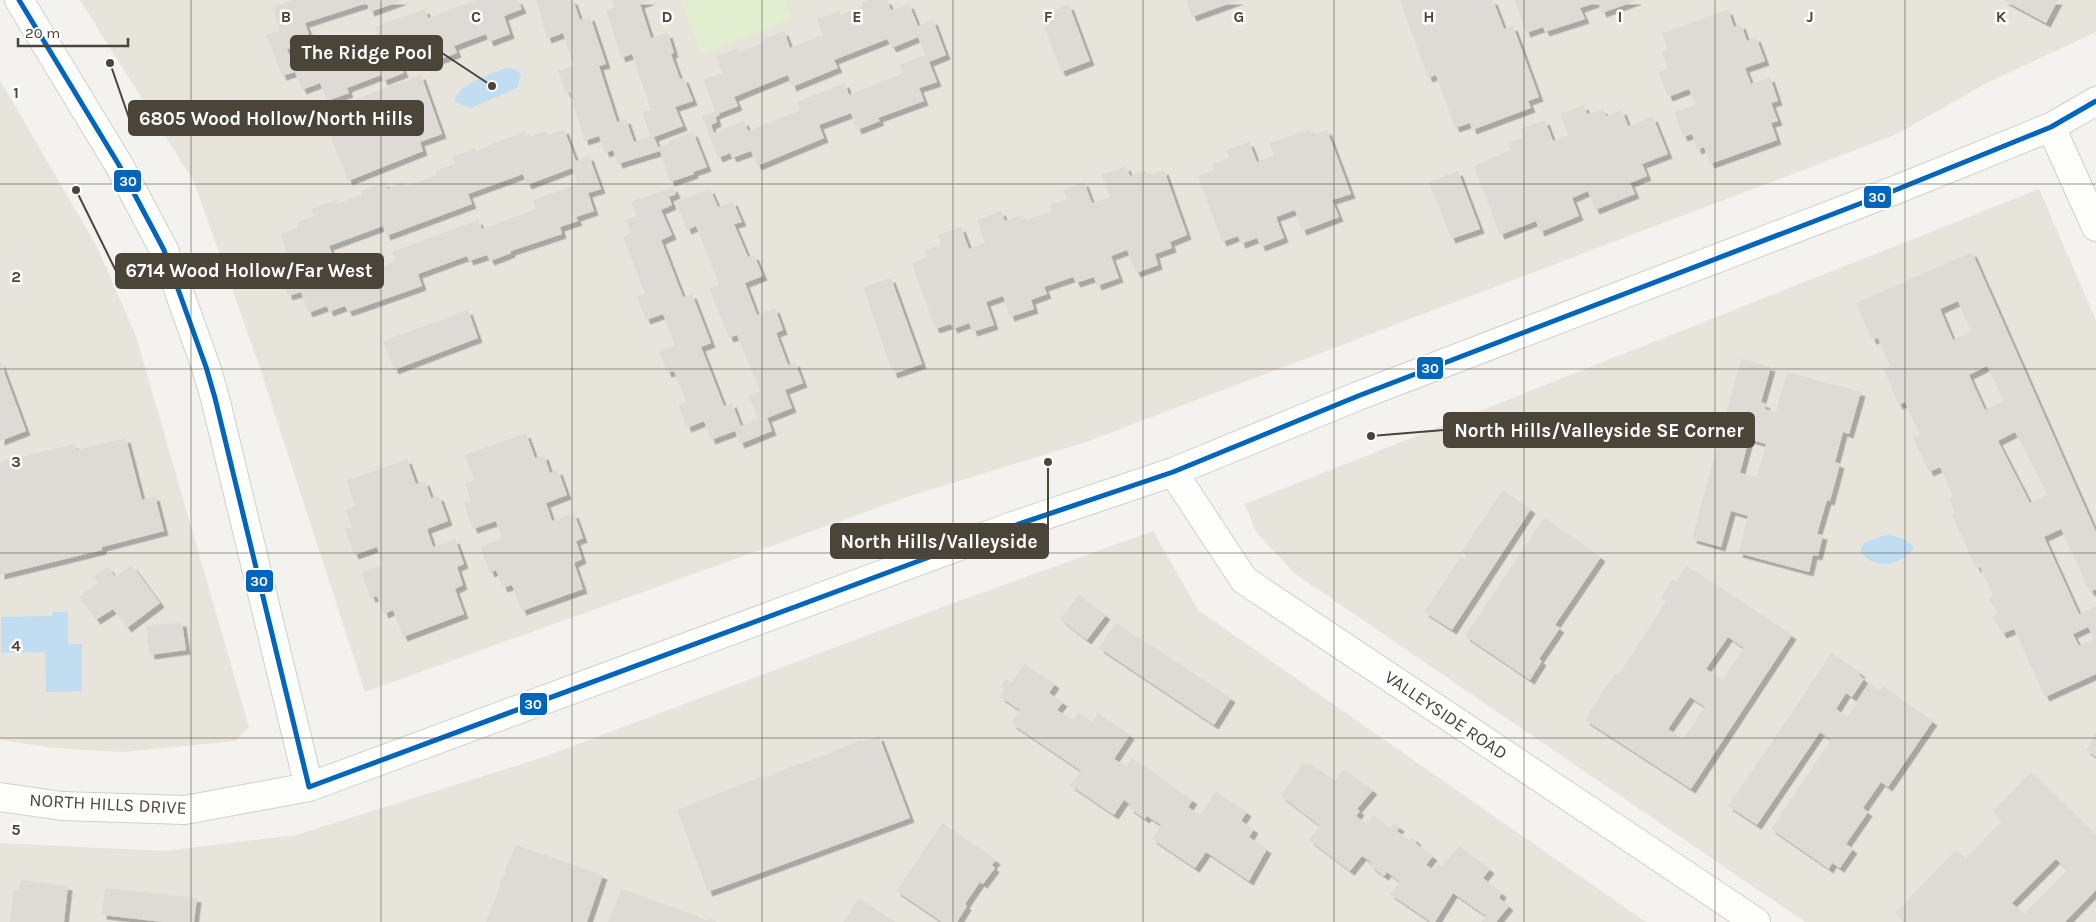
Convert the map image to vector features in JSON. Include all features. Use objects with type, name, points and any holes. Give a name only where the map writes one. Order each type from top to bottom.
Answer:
[{"type":"street","points":[[19,0],[119,165],[164,250],[206,367],[215,398],[309,787]]},
{"type":"street","name":"NORTH HILLS DRIVE","points":[[0,797],[62,806],[185,810],[309,787],[998,532],[1173,472],[1347,400],[1893,192],[2051,127],[2096,101]]},
{"type":"street","points":[[2051,127],[2096,227]]},
{"type":"street","name":"VALLEYSIDE ROAD","points":[[1173,472],[1244,580],[1756,922]]},
{"type":"shaded area","points":[[80,0],[2096,0],[2096,32],[1985,84],[1895,135],[1086,442],[910,496],[365,692],[259,365],[194,182]]},
{"type":"shaded area","points":[[0,80],[97,247],[136,336],[249,727],[235,741],[124,752],[54,748],[0,740]]},
{"type":"shaded area","points":[[2039,189],[2096,320],[2096,922],[1805,922],[1294,573],[1256,532],[1245,504]]},
{"type":"shaded area","points":[[1153,531],[1198,610],[1646,922],[0,922],[0,843],[164,851],[296,835],[541,758],[948,605]]},
{"type":"green space","points":[[680,0],[785,0],[793,18],[702,55]]},
{"type":"water","points":[[506,68],[515,69],[521,74],[517,88],[471,108],[455,102],[461,90],[467,85]]},
{"type":"water","points":[[1885,535],[1907,541],[1913,547],[1909,554],[1900,560],[1888,564],[1869,560],[1864,556],[1860,551],[1864,543]]},
{"type":"water","points":[[53,612],[68,612],[68,644],[82,644],[82,691],[46,692],[45,652],[1,653],[1,617],[52,616]]},
{"type":"building","points":[[291,0],[403,0],[370,12],[367,3],[305,23],[309,34],[289,41],[291,48],[287,49],[290,57],[317,48],[320,57],[378,36],[375,27],[425,9],[428,18],[476,0],[518,0],[522,9],[504,16],[510,34],[489,42],[486,34],[454,46],[457,53],[435,61],[429,44],[397,56],[404,73],[383,81],[381,75],[347,88],[349,93],[327,101],[320,83],[302,90],[295,72],[282,76],[266,35],[280,30],[273,8]]},
{"type":"building","points":[[536,0],[573,0],[580,20],[590,16],[606,64],[599,66],[617,122],[626,119],[634,142],[650,136],[642,112],[651,110],[632,54],[621,58],[606,10],[614,7],[612,0],[651,0],[640,4],[651,38],[668,33],[674,53],[671,54],[680,79],[684,78],[693,101],[675,107],[683,126],[654,137],[658,147],[670,143],[668,141],[693,132],[707,167],[693,172],[694,174],[670,182],[660,151],[618,164],[613,150],[605,153],[599,136],[584,141],[570,92],[566,93],[558,71],[574,66],[563,33],[547,39]]},
{"type":"building","points":[[867,0],[887,0],[891,10],[909,4],[918,26],[933,20],[946,55],[929,62],[937,82],[919,88],[924,101],[878,118],[880,121],[857,130],[851,113],[819,125],[824,138],[757,166],[751,151],[732,158],[730,153],[718,158],[702,116],[715,111],[703,80],[722,73],[716,57],[738,48],[739,52],[763,43],[761,40],[784,31],[790,48],[823,35],[817,19],[839,11],[841,15],[863,6],[862,2]],"holes":[[[918,37],[925,55],[899,65],[903,73],[849,95],[845,83],[797,102],[800,110],[748,131],[744,121],[714,133],[711,125],[717,122],[715,115],[738,106],[734,97],[788,75],[792,87],[838,68],[834,60],[887,39],[892,48]]]},
{"type":"building","points":[[1186,0],[1239,0],[1192,17]]},
{"type":"building","points":[[1400,0],[1493,0],[1504,29],[1513,26],[1539,97],[1528,101],[1531,108],[1472,130],[1470,123],[1455,128],[1436,75],[1428,78]]},
{"type":"building","points":[[1515,0],[1638,0],[1602,13],[1598,2],[1580,8],[1585,19],[1545,32],[1543,27],[1526,33]]},
{"type":"building","points":[[2003,0],[2058,0],[2046,23]]},
{"type":"building","points":[[1069,5],[1090,61],[1061,72],[1040,15]]},
{"type":"building","points":[[1728,10],[1734,27],[1741,24],[1747,41],[1756,37],[1765,61],[1745,68],[1751,84],[1770,77],[1778,101],[1771,103],[1778,121],[1771,123],[1777,140],[1710,164],[1704,147],[1697,150],[1692,134],[1683,137],[1674,113],[1695,105],[1689,89],[1668,97],[1659,72],[1668,69],[1662,52],[1668,50],[1662,33]]},
{"type":"building","points":[[421,75],[442,134],[420,142],[423,151],[348,181],[325,123],[360,110],[356,99]]},
{"type":"building","points":[[1584,105],[1587,114],[1603,109],[1606,116],[1622,110],[1628,126],[1653,117],[1668,154],[1642,164],[1647,176],[1630,183],[1635,194],[1595,210],[1588,191],[1572,198],[1579,216],[1540,232],[1536,221],[1500,235],[1474,166],[1511,150],[1508,143],[1523,137],[1521,129],[1545,120],[1553,141],[1569,135],[1560,114]]},
{"type":"building","points":[[564,129],[576,161],[589,156],[601,189],[588,193],[594,211],[576,217],[578,221],[560,227],[562,234],[511,251],[511,253],[490,261],[487,255],[469,261],[467,256],[418,274],[422,286],[348,312],[345,306],[329,312],[327,306],[308,313],[301,292],[288,296],[276,260],[288,256],[280,234],[298,227],[297,222],[314,216],[311,209],[336,200],[337,204],[362,195],[361,191],[385,182],[387,189],[404,182],[406,186],[437,175],[436,170],[455,164],[452,157],[475,148],[476,151],[525,131],[527,137],[545,131],[547,136]],"holes":[[[572,168],[578,184],[533,200],[536,209],[482,229],[478,220],[392,252],[396,261],[341,281],[338,271],[295,287],[290,272],[333,256],[329,246],[383,226],[386,236],[472,204],[468,194],[523,174],[527,185]]]},
{"type":"building","points":[[1309,129],[1312,135],[1327,130],[1351,194],[1332,200],[1339,217],[1302,231],[1295,210],[1276,217],[1284,238],[1261,247],[1257,238],[1241,244],[1238,236],[1222,242],[1198,176],[1215,170],[1213,164],[1229,158],[1226,150],[1249,142],[1257,162],[1274,155],[1269,143]]},
{"type":"building","points":[[1126,166],[1130,176],[1146,170],[1148,176],[1164,170],[1187,235],[1170,242],[1172,248],[1155,254],[1158,265],[1136,273],[1127,250],[1111,256],[1119,278],[1097,286],[1094,277],[1076,283],[1073,277],[1044,287],[1047,294],[1031,300],[1034,309],[1010,317],[1003,296],[986,302],[994,325],[973,332],[969,323],[953,329],[951,324],[935,329],[912,263],[927,257],[925,250],[941,245],[938,235],[961,227],[969,249],[985,243],[977,220],[1001,211],[1005,221],[1021,215],[1023,221],[1052,211],[1049,205],[1067,199],[1063,190],[1084,182],[1092,203],[1110,197],[1102,175]]},
{"type":"building","points":[[1458,171],[1480,229],[1451,239],[1429,182]]},
{"type":"building","points":[[673,187],[676,194],[669,197],[672,205],[661,210],[672,235],[661,240],[683,297],[692,294],[711,343],[701,347],[724,406],[732,403],[741,426],[758,419],[749,396],[760,391],[737,335],[729,338],[709,288],[719,285],[696,226],[687,230],[676,202],[710,189],[718,207],[733,201],[742,222],[734,224],[748,257],[754,255],[763,276],[745,283],[757,315],[775,308],[783,330],[776,333],[788,365],[795,362],[803,383],[785,390],[792,408],[767,418],[772,431],[740,444],[735,431],[711,440],[704,421],[687,428],[678,405],[686,402],[674,371],[667,373],[659,351],[675,345],[663,314],[646,320],[637,297],[645,294],[623,237],[631,233],[625,220],[637,216],[631,202]]},
{"type":"building","points":[[1972,252],[2096,532],[2096,589],[2090,592],[2061,529],[2044,537],[2079,614],[2096,606],[2096,674],[2045,697],[2014,629],[2002,634],[1993,616],[1997,614],[1989,598],[1993,596],[1980,567],[1976,568],[1952,515],[1955,513],[1949,498],[1953,497],[1940,467],[1929,472],[1913,437],[1920,435],[1905,402],[1898,405],[1884,369],[1890,366],[1878,338],[1872,340],[1856,303]],"holes":[[[1958,301],[1971,332],[1953,340],[1940,309]],[[1987,366],[2004,401],[1985,410],[1969,375]],[[2015,432],[2047,494],[2030,503],[1998,441]],[[2088,627],[2094,639],[2079,646],[2073,634]]]},
{"type":"building","points":[[891,278],[922,364],[893,374],[863,287]]},
{"type":"building","points":[[468,310],[478,338],[394,370],[383,341]]},
{"type":"building","points":[[1741,359],[1771,367],[1761,402],[1766,404],[1765,409],[1776,412],[1787,372],[1861,392],[1849,434],[1843,432],[1835,462],[1840,464],[1830,501],[1827,500],[1817,534],[1823,535],[1818,556],[1813,555],[1809,572],[1738,553],[1748,516],[1731,511],[1721,547],[1692,539]],"holes":[[[1749,439],[1766,444],[1757,477],[1740,473]]]},
{"type":"building","points":[[0,361],[26,431],[0,441]]},
{"type":"building","points":[[526,433],[535,458],[544,455],[550,473],[558,470],[567,495],[546,503],[552,521],[574,513],[583,538],[576,541],[582,559],[574,563],[583,589],[522,611],[512,585],[503,588],[496,570],[490,573],[480,547],[502,539],[496,521],[473,529],[464,503],[471,501],[465,483],[474,480],[465,455]]},
{"type":"building","points":[[126,438],[142,500],[155,496],[164,531],[102,547],[102,550],[0,575],[0,462],[74,444],[76,450]]},
{"type":"building","points":[[407,459],[416,484],[425,481],[431,498],[439,496],[448,521],[427,529],[433,547],[455,539],[464,564],[457,567],[463,585],[455,589],[464,614],[403,637],[393,610],[384,614],[377,596],[371,598],[361,573],[383,565],[377,547],[354,555],[345,529],[352,527],[345,510],[355,506],[346,481]]},
{"type":"building","points":[[1502,490],[1531,509],[1452,630],[1424,612],[1460,557],[1465,560],[1467,555],[1462,552]]},
{"type":"building","points":[[1544,518],[1601,557],[1555,625],[1560,628],[1539,659],[1542,661],[1530,680],[1465,636]]},
{"type":"building","points":[[132,565],[160,603],[127,628],[113,609],[96,620],[79,597],[98,583],[93,577],[108,567],[115,577]]},
{"type":"building","points":[[1687,566],[1792,635],[1691,789],[1585,720],[1616,672],[1619,674],[1666,602],[1661,598],[1673,579],[1676,582]],"holes":[[[1728,637],[1744,648],[1723,680],[1706,669]],[[1690,697],[1705,707],[1683,739],[1668,729]]]},
{"type":"building","points":[[1079,595],[1106,615],[1087,640],[1060,619]]},
{"type":"building","points":[[182,622],[186,650],[150,655],[146,626]]},
{"type":"building","points":[[1116,623],[1231,698],[1214,725],[1099,648]]},
{"type":"building","points":[[1832,653],[1861,673],[1859,675],[1864,679],[1852,697],[1846,693],[1836,709],[1847,717],[1869,683],[1880,690],[1883,686],[1933,721],[1888,787],[1881,782],[1863,808],[1868,812],[1846,844],[1853,849],[1840,868],[1832,863],[1829,869],[1771,829],[1831,740],[1820,732],[1757,825],[1728,806]]},
{"type":"building","points":[[1024,663],[1055,684],[1049,693],[1063,702],[1057,710],[1073,720],[1078,712],[1092,722],[1098,713],[1130,735],[1114,759],[1126,766],[1132,758],[1193,800],[1188,807],[1200,815],[1216,791],[1247,812],[1241,821],[1254,829],[1249,837],[1267,849],[1249,881],[1206,852],[1195,868],[1152,839],[1161,825],[1147,816],[1145,819],[1129,808],[1131,805],[1124,800],[1114,815],[1070,785],[1081,771],[1012,724],[1020,710],[1000,697],[1004,690],[1001,687],[1006,679],[1012,682]]},
{"type":"building","points":[[2096,733],[2096,757],[2086,750]]},
{"type":"building","points":[[879,736],[910,818],[708,892],[677,810],[763,776],[764,778],[823,756],[860,740],[861,742]]},
{"type":"building","points":[[1303,763],[1307,766],[1309,763],[1335,780],[1344,769],[1373,790],[1357,809],[1360,811],[1356,816],[1367,824],[1373,815],[1390,828],[1394,823],[1400,827],[1397,831],[1409,840],[1412,837],[1417,841],[1415,843],[1433,856],[1426,865],[1434,870],[1439,863],[1442,866],[1459,846],[1490,869],[1483,878],[1502,893],[1499,898],[1509,906],[1496,922],[1481,922],[1486,916],[1453,893],[1435,922],[1431,922],[1390,894],[1400,882],[1387,872],[1384,876],[1369,865],[1371,862],[1362,856],[1350,871],[1309,840],[1320,826],[1281,796]]},
{"type":"building","points":[[2031,772],[2096,836],[2096,890],[2065,922],[1905,922],[1895,913],[1956,850],[1965,859],[2002,821],[1993,811]],"holes":[[[2056,859],[2067,870],[2024,914],[2012,903]]]},
{"type":"building","points":[[942,823],[996,860],[992,865],[995,868],[983,884],[980,882],[965,904],[967,906],[957,922],[942,922],[896,891]]},
{"type":"building","points":[[516,845],[603,875],[587,922],[486,921],[501,884],[499,882],[505,874],[506,867]]},
{"type":"building","points":[[21,880],[68,886],[64,922],[10,922],[14,890],[19,891]]},
{"type":"building","points":[[105,888],[197,898],[194,922],[163,922],[102,915]]},
{"type":"building","points":[[621,889],[708,921],[709,918],[717,922],[608,922]]},
{"type":"building","points":[[859,898],[883,914],[896,922],[843,922]]},
{"type":"transit line","name":"30","points":[[19,0],[119,165],[164,250],[206,367],[215,398],[309,787]]},
{"type":"transit line","name":"30","points":[[309,787],[1013,526],[1173,472],[1358,396],[1893,191],[2051,127],[2096,101]]},
{"type":"place","name":"6805 Wood Hollow/North Hills","points":[[110,63]]},
{"type":"place","name":"The Ridge Pool","points":[[492,86]]},
{"type":"place","name":"6714 Wood Hollow/Far West","points":[[76,190]]},
{"type":"place","name":"North Hills/Valleyside SE Corner","points":[[1371,436]]},
{"type":"place","name":"North Hills/Valleyside","points":[[1048,462]]}]
